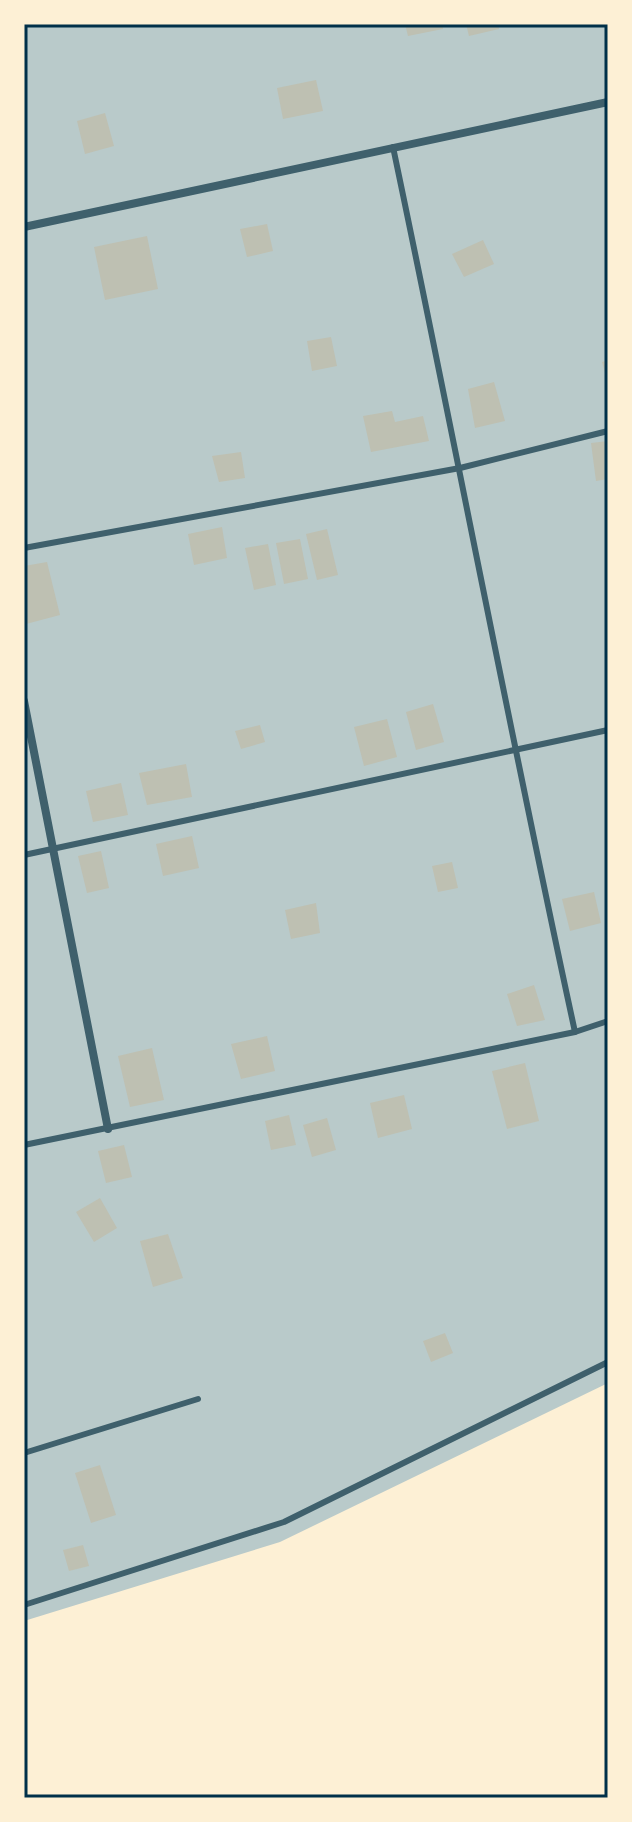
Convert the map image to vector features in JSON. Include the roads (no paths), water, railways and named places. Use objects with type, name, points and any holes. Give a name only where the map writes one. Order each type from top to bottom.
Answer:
[{"type":"street","points":[[24,227],[608,102]]},
{"type":"street","points":[[24,701],[108,1129]]},
{"type":"lane","points":[[393,147],[460,468],[514,750],[575,1032]]},
{"type":"lane","points":[[24,548],[460,468],[608,431]]},
{"type":"lane","points":[[24,855],[608,730]]},
{"type":"lane","points":[[24,1145],[575,1032],[608,1021]]},
{"type":"lane","points":[[24,1605],[284,1522],[608,1362]]},
{"type":"lane","points":[[24,1453],[198,1399]]}]
